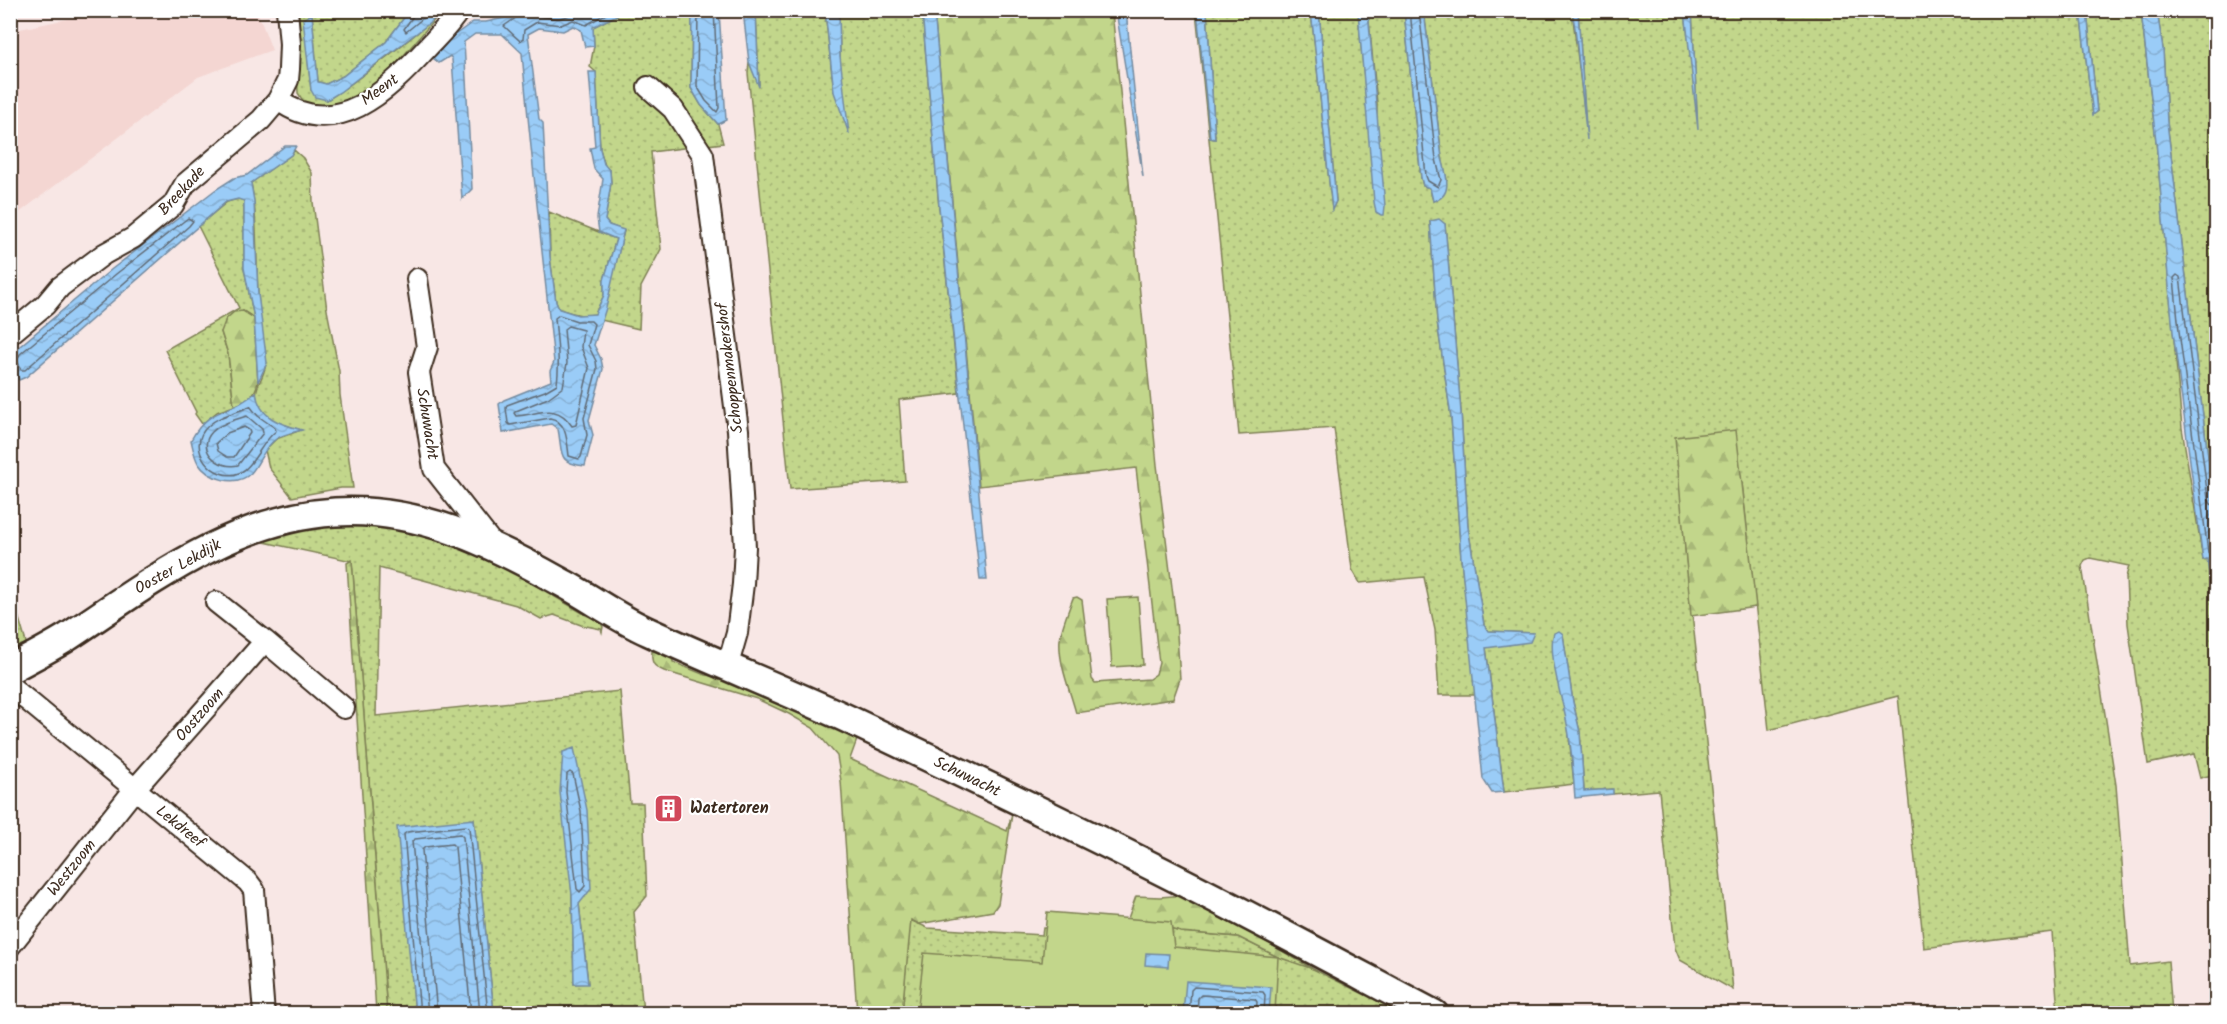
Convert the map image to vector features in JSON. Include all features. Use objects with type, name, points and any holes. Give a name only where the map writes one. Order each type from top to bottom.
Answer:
[{"type":"street","name":"Breekade","points":[[10,334],[45,305],[60,287],[104,254],[133,238],[173,205],[185,184],[261,120],[278,100],[288,80],[291,44],[288,10]]},
{"type":"street","name":"Meent","points":[[278,100],[291,110],[319,117],[349,112],[380,94],[401,75],[459,10]]},
{"type":"street","name":"Schoppenmakershof","points":[[648,87],[673,109],[703,155],[738,430],[745,547],[743,584],[728,668]]},
{"type":"street","name":"Schuwacht","points":[[417,279],[427,347],[419,372],[434,469],[496,549]]},
{"type":"street","name":"Schuwacht","points":[[362,511],[391,513],[436,523],[496,549],[556,579],[632,624],[849,720],[1180,880],[1434,1014]]},
{"type":"street","name":"Ooster Lekdijk","points":[[10,669],[62,640],[135,590],[190,557],[249,531],[289,520],[329,512],[362,511]]},
{"type":"street","points":[[216,602],[344,708]]},
{"type":"street","name":"Oostzoom","points":[[134,790],[265,641]]},
{"type":"street","name":"Lekdreef","points":[[10,687],[248,882],[254,890],[264,1014]]},
{"type":"street","name":"Westzoom","points":[[10,946],[134,790]]},
{"type":"shaded area","points":[[123,10],[257,11],[272,50],[198,77],[11,219],[11,31],[86,15]]},
{"type":"green space","points":[[295,11],[409,11],[386,42],[343,76],[326,84],[318,82],[312,14],[304,19],[311,90],[327,100],[384,59],[442,11],[379,84],[341,106],[319,110],[305,104],[298,93]]},
{"type":"green space","points":[[692,11],[691,88],[701,105],[718,124],[723,143],[651,152],[661,249],[641,287],[639,329],[601,320],[624,231],[609,225],[605,220],[611,183],[610,171],[605,166],[600,149],[596,72],[590,67],[594,46],[593,27],[623,12]]},
{"type":"green space","points":[[756,11],[825,11],[834,92],[840,56],[839,11],[922,11],[939,207],[959,393],[899,400],[905,481],[790,489],[748,73],[749,62],[759,85]]},
{"type":"green space","points":[[934,11],[1112,11],[1157,465],[1176,620],[1180,679],[1173,699],[1076,713],[1061,657],[1062,629],[1073,598],[1077,597],[1082,600],[1092,679],[1095,683],[1149,679],[1156,674],[1159,663],[1136,468],[979,486]]},
{"type":"green space","points":[[1196,11],[1210,138],[1215,139],[1207,11],[1311,11],[1332,209],[1336,201],[1319,11],[1358,11],[1376,212],[1377,103],[1368,11],[1404,11],[1421,178],[1423,186],[1430,188],[1433,201],[1447,180],[1442,158],[1424,11],[1572,11],[1585,116],[1578,11],[1685,11],[1697,114],[1692,11],[2080,11],[2093,114],[2097,112],[2087,11],[2141,11],[2156,141],[2182,428],[2203,560],[2216,556],[2216,774],[2200,778],[2194,754],[2148,764],[2128,624],[2126,577],[2129,566],[2090,558],[2085,560],[2082,566],[2116,785],[2130,966],[2168,961],[2172,1013],[2058,1013],[2052,932],[1924,948],[1898,696],[1769,730],[1742,483],[1685,531],[1685,549],[1733,990],[1680,960],[1675,948],[1659,790],[1613,794],[1612,789],[1584,791],[1580,732],[1563,635],[1555,664],[1568,726],[1574,784],[1504,792],[1486,647],[1533,633],[1488,631],[1484,625],[1468,527],[1445,224],[1430,221],[1437,321],[1451,417],[1461,558],[1476,695],[1439,695],[1435,630],[1424,577],[1360,583],[1352,569],[1334,428],[1239,435]]},
{"type":"green space","points":[[2157,11],[2216,11],[2216,522],[2167,122],[2163,49]]},
{"type":"green space","points":[[294,150],[303,158],[312,173],[319,249],[327,310],[339,371],[340,395],[353,488],[292,497],[269,468],[265,450],[276,439],[301,430],[269,418],[260,408],[256,396],[265,367],[266,353],[259,305],[256,224],[251,183],[291,155]]},
{"type":"green space","points":[[244,200],[244,268],[254,318],[243,311],[221,332],[228,354],[234,406],[217,412],[202,424],[165,350],[239,308],[198,226],[227,202]]},
{"type":"green space","points":[[549,212],[616,239],[604,280],[604,295],[595,314],[581,315],[559,309],[550,257]]},
{"type":"green space","points":[[243,311],[254,318],[258,382],[250,397],[234,406],[228,354],[221,332],[226,319],[234,312]]},
{"type":"green space","points":[[1736,430],[1756,607],[1691,616],[1675,437]]},
{"type":"green space","points":[[317,522],[393,523],[459,545],[599,620],[603,627],[602,632],[601,629],[581,625],[554,615],[541,619],[516,605],[379,568],[376,716],[620,691],[630,803],[643,803],[647,896],[634,912],[643,1013],[494,1013],[474,819],[408,930],[415,1013],[387,1013],[352,561],[250,539]],"holes":[[[574,749],[579,903],[588,983],[574,984],[572,895],[563,752]]]},
{"type":"green space","points":[[352,560],[387,1013],[367,1013],[376,1012],[347,563]]},
{"type":"green space","points":[[10,588],[27,646],[10,656]]},
{"type":"green space","points":[[1138,597],[1143,665],[1112,667],[1107,599]]},
{"type":"green space","points":[[662,649],[671,653],[673,662],[705,675],[728,678],[859,734],[850,759],[1007,831],[1012,814],[998,904],[993,911],[919,924],[911,920],[902,1013],[857,1013],[841,781],[837,756],[813,728],[789,714],[757,699],[657,667],[652,661],[652,651]]},
{"type":"green space","points":[[1186,895],[1313,969],[1278,957],[1238,937],[1181,932],[1155,925],[1126,924],[1136,896]]},
{"type":"green space","points":[[1047,912],[1171,922],[1174,947],[1278,957],[1275,1013],[917,1014],[924,953],[1042,962]]},
{"type":"green space","points":[[910,920],[928,928],[1042,935],[1043,928],[1155,925],[1181,932],[1238,937],[1278,957],[1303,964],[1402,1013],[902,1014]]},
{"type":"water","points":[[409,11],[441,11],[431,22],[340,92],[327,100],[315,97],[311,90],[303,19],[312,14],[318,82],[326,84],[343,76],[386,42]]},
{"type":"water","points":[[519,11],[643,11],[623,12],[593,27],[594,46],[585,47],[581,30],[573,26],[563,31],[539,28],[528,34],[539,119],[543,123],[550,257],[559,309],[578,315],[595,314],[604,295],[604,280],[616,239],[599,232],[597,218],[603,179],[594,169],[590,148],[595,147],[589,72],[596,72],[600,149],[604,164],[610,171],[611,183],[605,220],[609,225],[624,230],[606,308],[594,345],[603,369],[589,420],[593,435],[585,466],[576,465],[565,459],[562,455],[558,429],[551,424],[503,433],[499,404],[551,381],[550,371],[554,362],[522,53],[502,34],[475,34],[464,42],[472,189],[462,199],[452,59],[450,56],[439,63],[432,54],[451,32],[456,34],[473,22],[504,18]]},
{"type":"water","points":[[692,11],[719,11],[726,120],[718,124],[701,105],[691,88]]},
{"type":"water","points":[[743,11],[756,11],[759,87],[749,62]]},
{"type":"water","points":[[825,11],[839,11],[840,56],[849,134],[834,92]]},
{"type":"water","points":[[922,11],[934,11],[987,580],[980,580],[939,207]]},
{"type":"water","points":[[1116,11],[1126,11],[1143,177]]},
{"type":"water","points":[[1197,11],[1207,11],[1215,139],[1210,138]]},
{"type":"water","points":[[1311,11],[1319,11],[1336,201],[1332,210]]},
{"type":"water","points":[[1358,11],[1368,11],[1384,215],[1376,212],[1374,202]]},
{"type":"water","points":[[1404,11],[1424,11],[1447,184],[1444,195],[1433,201],[1430,188],[1423,186],[1421,178]]},
{"type":"water","points":[[1572,11],[1578,11],[1587,140],[1575,28]]},
{"type":"water","points":[[1685,11],[1692,11],[1698,130]]},
{"type":"water","points":[[2080,11],[2087,11],[2097,112],[2093,115]]},
{"type":"water","points":[[2141,11],[2157,11],[2163,49],[2167,122],[2216,522],[2216,624],[2207,559],[2203,560],[2173,332],[2156,141]]},
{"type":"water","points":[[285,146],[296,146],[291,155],[251,183],[254,201],[258,294],[267,363],[258,382],[254,318],[244,268],[244,201],[238,199],[226,202],[26,377],[19,380],[11,359],[14,351],[112,269],[215,190],[234,178],[247,175]]},
{"type":"water","points":[[1439,219],[1445,224],[1468,527],[1484,625],[1488,631],[1534,633],[1530,642],[1486,648],[1504,792],[1492,793],[1483,779],[1461,558],[1451,417],[1437,321],[1430,221]]},
{"type":"water","points":[[256,392],[261,408],[266,414],[279,422],[302,430],[282,436],[272,442],[251,473],[245,478],[230,481],[215,477],[198,463],[191,440],[198,429],[213,415],[238,404]]},
{"type":"water","points":[[1559,631],[1563,634],[1580,732],[1584,791],[1613,789],[1613,794],[1575,798],[1569,733],[1556,677],[1553,652],[1554,633]]},
{"type":"water","points":[[574,748],[587,810],[591,889],[579,904],[588,984],[574,984],[572,895],[560,792],[563,752]]},
{"type":"water","points":[[474,819],[494,1013],[415,1013],[397,827]]},
{"type":"water","points":[[1146,953],[1169,954],[1168,967],[1145,965]]},
{"type":"water","points":[[1186,981],[1271,987],[1269,1013],[1183,1013]]},
{"type":"place","name":"Watertoren","points":[[669,808]]}]
